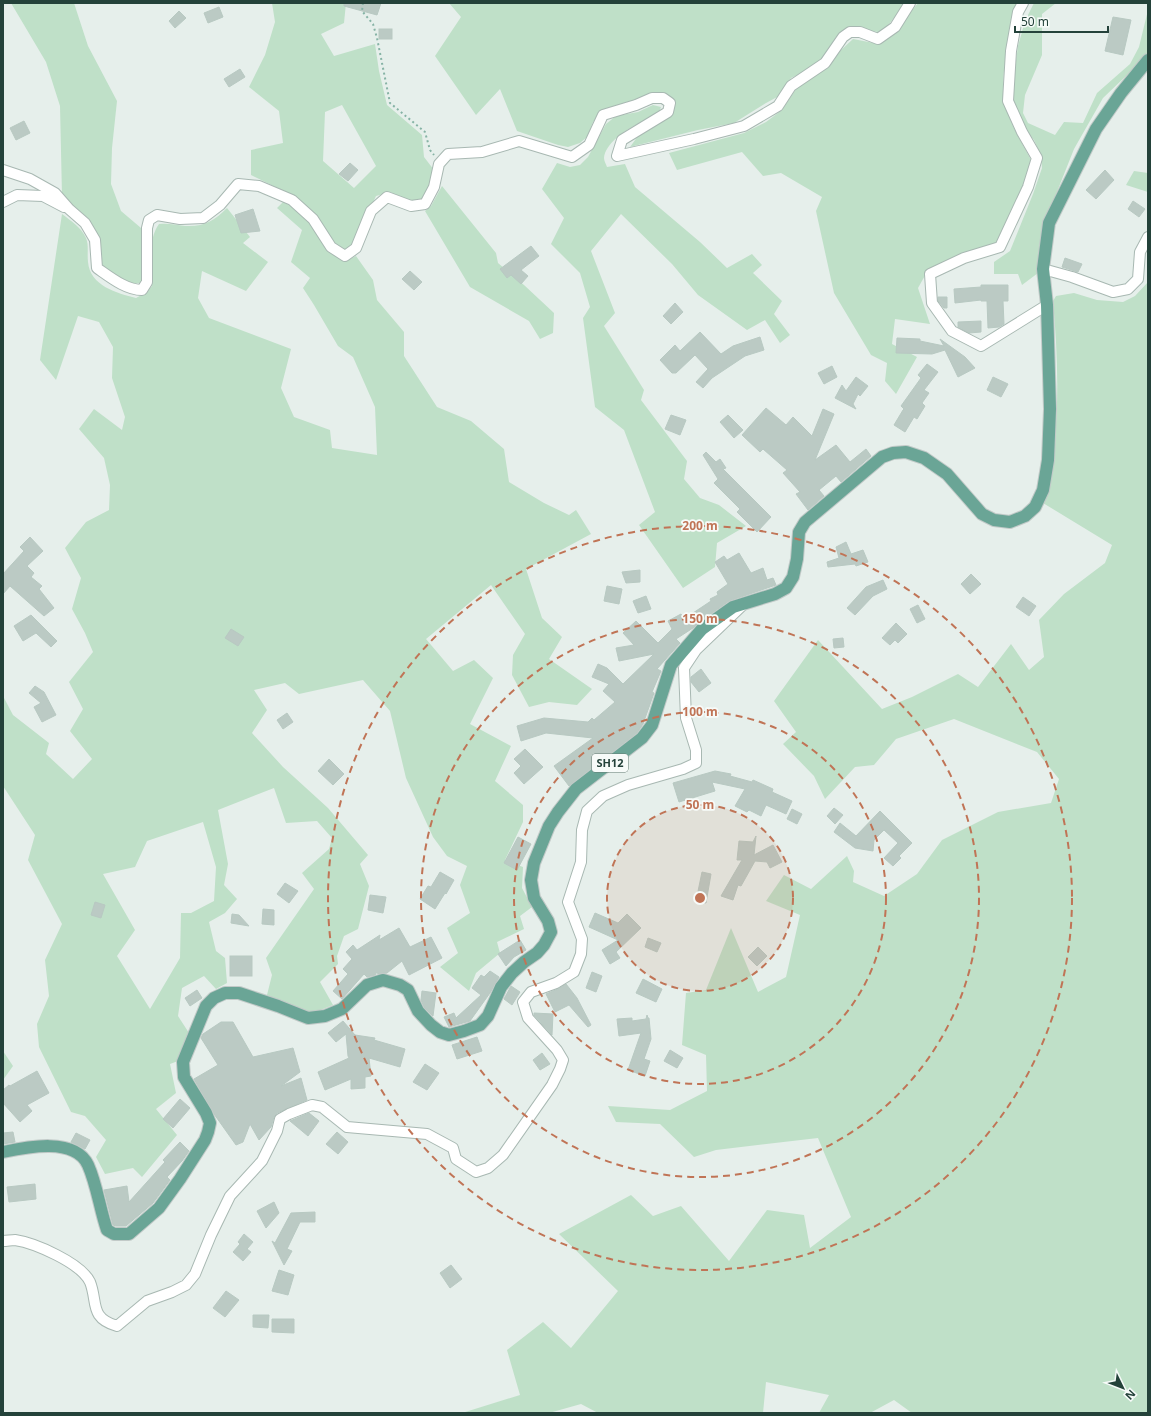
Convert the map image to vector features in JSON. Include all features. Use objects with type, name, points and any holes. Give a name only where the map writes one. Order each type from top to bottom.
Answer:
[{"type":"main road","name":"SH12","points":[[3,1152],[56,1146],[68,1148],[79,1154],[88,1164],[107,1230],[114,1234],[129,1234],[158,1208],[180,1179],[208,1132],[210,1122],[184,1077],[183,1062],[206,1006],[214,998],[225,993],[239,993],[308,1018],[325,1016],[342,1009],[366,986],[383,980],[400,985],[408,990],[418,1011],[440,1032],[449,1034],[464,1031],[480,1025],[488,1016],[501,988],[512,973],[537,953],[544,945],[551,932],[548,921],[534,898],[531,880],[534,863],[552,822],[576,789],[642,738],[652,724],[671,665],[702,629],[732,607],[775,594],[786,588],[793,577],[797,559],[799,532],[805,522],[882,457],[893,453],[906,452],[924,458],[947,474],[982,514],[994,520],[1010,522],[1025,516],[1035,506],[1043,490],[1048,460],[1050,409],[1047,306],[1043,269],[1049,223],[1093,136],[1121,93],[1148,60]]},
{"type":"street","points":[[3,170],[30,179],[55,193],[69,209],[85,223],[95,240],[97,268],[113,280],[135,290],[142,290],[147,282],[147,228],[149,220],[157,216],[180,219],[203,218],[220,205],[238,184],[259,186],[292,200],[312,219],[331,247],[346,256],[356,248],[371,211],[387,197],[411,206],[425,204],[434,187],[440,164],[448,154],[482,152],[519,141],[572,157],[590,145],[603,115],[636,105],[652,98],[663,98],[670,103],[668,112],[622,140],[617,156],[744,126],[778,106],[792,86],[825,63],[842,37],[850,32],[860,32],[878,39],[895,27],[910,3]]},
{"type":"street","points":[[1023,3],[1018,12],[1011,51],[1008,101],[1022,132],[1037,158],[1028,186],[1000,247],[964,258],[930,274],[932,303],[952,331],[981,346],[1047,306]]},
{"type":"street","points":[[3,202],[17,196],[44,196],[69,209]]},
{"type":"street","points":[[1043,269],[1072,276],[1113,292],[1128,289],[1138,279],[1140,252],[1148,237]]},
{"type":"street","points":[[3,1241],[15,1240],[38,1247],[77,1266],[89,1281],[97,1313],[109,1323],[117,1326],[147,1301],[186,1285],[195,1274],[211,1235],[230,1196],[262,1161],[277,1131],[280,1119],[289,1114],[312,1105],[322,1107],[347,1127],[427,1134],[452,1148],[456,1159],[476,1172],[488,1168],[493,1164],[503,1155],[552,1085],[563,1060],[557,1050],[528,1018],[523,1002],[532,992],[556,982],[574,972],[581,954],[582,939],[568,902],[581,862],[582,830],[586,811],[603,796],[628,785],[684,769],[696,763],[696,750],[686,718],[684,668],[696,650],[725,624],[746,602]]},
{"type":"path","points":[[363,3],[362,11],[373,24],[377,38],[390,103],[425,132],[430,150],[440,164]]},
{"type":"green space","points":[[11,3],[74,3],[88,46],[117,101],[112,148],[111,184],[121,211],[141,228],[141,283],[130,284],[98,264],[100,242],[89,219],[62,196],[60,106],[46,62]]},
{"type":"green space","points":[[272,3],[346,3],[344,23],[321,34],[334,56],[375,44],[379,71],[387,105],[422,135],[424,157],[434,170],[430,187],[422,200],[407,200],[390,192],[376,196],[353,246],[344,252],[333,244],[294,196],[251,175],[251,150],[283,143],[279,111],[249,87],[265,55],[275,22]],"holes":[[[342,105],[376,166],[354,188],[323,161],[325,112]]]},
{"type":"green space","points":[[449,3],[906,3],[885,29],[878,32],[855,29],[845,30],[836,37],[823,59],[814,67],[791,78],[779,96],[734,123],[698,130],[630,147],[638,136],[665,120],[673,106],[665,95],[656,93],[605,109],[593,122],[587,137],[580,143],[568,147],[517,131],[500,89],[476,115],[435,56],[461,17]]},
{"type":"green space","points":[[918,3],[1018,3],[1006,55],[1003,83],[1006,107],[1011,121],[1031,160],[1026,179],[995,246],[927,272],[918,288],[930,324],[895,319],[892,344],[917,357],[896,394],[885,381],[887,363],[871,355],[834,293],[816,211],[822,197],[781,173],[763,176],[742,152],[677,170],[669,153],[744,133],[766,122],[782,110],[798,86],[829,67],[840,51],[853,39],[879,44],[893,34]]},
{"type":"green space","points":[[1034,3],[1056,3],[1042,14],[1042,55],[1025,95],[1023,113],[1028,123],[1055,135],[1064,122],[1083,123],[1097,93],[1130,64],[1139,47],[1148,10],[1148,49],[1146,57],[1103,98],[1074,149],[1043,227],[1042,270],[1022,285],[1018,274],[994,274],[994,262],[1010,251],[1042,168],[1041,155],[1034,140],[1023,127],[1012,95],[1018,46],[1025,21]]},
{"type":"green space","points":[[653,105],[661,107],[657,115],[626,130],[616,138],[608,148],[604,158],[607,167],[625,164],[635,187],[700,242],[727,268],[752,254],[762,265],[753,273],[782,301],[774,314],[790,335],[780,343],[765,320],[747,330],[698,295],[672,264],[621,214],[591,251],[615,313],[604,326],[644,390],[641,400],[687,461],[684,479],[700,498],[719,505],[746,526],[717,543],[715,567],[683,588],[639,525],[655,512],[624,430],[595,407],[583,318],[590,307],[580,273],[551,244],[564,218],[542,189],[557,163],[570,167],[580,165],[588,157],[606,124],[616,116],[638,112]]},
{"type":"green space","points":[[1134,171],[1148,173],[1148,192],[1126,185]]},
{"type":"green space","points":[[442,186],[496,253],[498,263],[554,313],[553,333],[540,339],[529,321],[470,287],[425,211],[431,206]]},
{"type":"green space","points":[[283,202],[299,210],[310,222],[329,251],[346,261],[356,256],[373,280],[377,300],[404,332],[404,356],[437,407],[471,421],[504,449],[509,482],[544,503],[569,515],[576,510],[591,534],[526,569],[542,618],[562,637],[549,659],[592,689],[577,705],[549,702],[529,707],[512,675],[513,655],[525,634],[491,585],[426,639],[453,671],[474,660],[493,678],[470,724],[511,746],[495,781],[523,805],[523,822],[505,860],[523,867],[522,888],[532,907],[520,916],[524,929],[497,942],[500,953],[476,973],[469,991],[440,967],[458,953],[447,928],[470,913],[460,885],[467,866],[447,856],[433,837],[406,778],[390,711],[363,680],[299,694],[285,683],[254,690],[267,710],[252,733],[283,767],[328,808],[368,855],[360,864],[369,886],[358,929],[344,936],[337,956],[338,964],[320,982],[333,1005],[318,1011],[301,1011],[267,995],[272,975],[266,958],[314,889],[302,873],[329,849],[332,838],[317,821],[286,823],[274,788],[218,810],[228,864],[224,885],[237,899],[225,913],[209,922],[216,951],[225,958],[227,983],[216,989],[204,976],[182,988],[178,1016],[189,1033],[178,1061],[170,1064],[176,1093],[156,1109],[177,1135],[142,1177],[133,1168],[105,1174],[96,1157],[106,1140],[85,1116],[71,1112],[39,1047],[37,1024],[49,996],[45,960],[62,924],[28,860],[35,835],[3,786],[3,696],[13,715],[49,743],[46,754],[73,779],[92,759],[70,731],[83,709],[69,682],[93,652],[72,609],[81,578],[65,548],[86,522],[109,510],[110,485],[104,458],[79,429],[94,409],[122,430],[125,417],[112,378],[113,347],[99,322],[78,316],[56,380],[40,360],[62,214],[79,227],[84,234],[88,247],[88,262],[90,270],[99,283],[113,291],[136,298],[147,292],[152,286],[151,254],[153,238],[159,224],[192,226],[203,224],[213,220],[227,208],[250,237],[243,243],[268,262],[246,291],[202,271],[198,298],[209,318],[291,349],[281,388],[294,417],[330,430],[332,448],[377,455],[375,407],[353,357],[338,346],[303,288],[310,278],[291,262],[302,230],[277,208]],"holes":[[[203,822],[216,867],[214,901],[191,913],[181,913],[180,958],[150,1009],[117,956],[135,930],[103,874],[135,867],[147,841]]]},
{"type":"green space","points":[[1148,282],[1148,1413],[912,1413],[894,1400],[870,1413],[819,1413],[829,1395],[766,1382],[763,1413],[598,1413],[581,1404],[549,1413],[462,1413],[520,1395],[507,1350],[543,1322],[571,1348],[618,1291],[559,1234],[631,1195],[653,1216],[681,1206],[729,1261],[767,1210],[804,1215],[810,1248],[851,1217],[818,1138],[716,1150],[694,1157],[660,1124],[616,1122],[608,1106],[670,1110],[707,1091],[706,1055],[682,1045],[686,993],[706,990],[731,928],[758,992],[786,977],[800,915],[766,901],[784,875],[811,889],[847,856],[854,871],[853,882],[884,896],[917,874],[942,840],[998,812],[1051,803],[1059,779],[1037,752],[954,719],[896,739],[874,765],[855,767],[825,799],[814,776],[783,744],[796,732],[774,701],[818,640],[882,709],[912,697],[958,674],[978,687],[1011,644],[1029,670],[1044,657],[1039,620],[1064,594],[1105,563],[1112,545],[1043,503],[1049,478],[1056,428],[1057,377],[1053,301],[1056,296],[1074,293],[1097,300],[1123,302],[1135,296]]},
{"type":"green space","points":[[3,1051],[13,1066],[3,1080]]},
{"type":"building","points":[[344,3],[381,3],[377,15],[344,6]]},
{"type":"building","points":[[219,7],[223,17],[208,23],[204,13]]},
{"type":"building","points":[[179,11],[186,18],[175,28],[169,21]]},
{"type":"building","points":[[1113,17],[1131,20],[1123,55],[1105,51]]},
{"type":"building","points":[[379,29],[392,29],[392,39],[379,39]]},
{"type":"building","points":[[240,69],[245,77],[229,87],[224,79]]},
{"type":"building","points":[[24,121],[30,133],[16,140],[10,128]]},
{"type":"building","points":[[350,163],[358,170],[348,181],[339,174]]},
{"type":"building","points":[[1105,170],[1114,180],[1096,199],[1086,190]]},
{"type":"building","points":[[1133,201],[1145,209],[1139,217],[1128,209]]},
{"type":"building","points":[[253,209],[260,231],[241,233],[235,215]]},
{"type":"building","points":[[531,246],[539,256],[521,270],[528,276],[521,284],[511,275],[507,278],[500,269]]},
{"type":"building","points":[[1065,258],[1082,264],[1078,272],[1062,267]]},
{"type":"building","points":[[410,271],[422,282],[414,290],[402,279]]},
{"type":"building","points":[[981,285],[1008,285],[1008,301],[1003,301],[1004,324],[999,327],[988,328],[987,301],[981,300],[955,303],[954,289],[981,287]]},
{"type":"building","points":[[938,297],[947,297],[947,308],[944,308],[938,301]]},
{"type":"building","points":[[675,303],[683,312],[671,324],[663,316]]},
{"type":"building","points":[[981,321],[981,332],[969,333],[958,327],[958,322]]},
{"type":"building","points":[[700,332],[721,354],[733,346],[760,337],[764,350],[745,356],[712,378],[703,388],[696,382],[708,369],[695,355],[676,373],[672,373],[660,360],[675,345],[680,351]]},
{"type":"building","points":[[897,338],[920,339],[920,341],[944,346],[940,339],[965,357],[975,368],[958,377],[945,350],[932,354],[896,353]]},
{"type":"building","points":[[927,364],[938,372],[924,390],[929,393],[922,403],[925,406],[917,419],[914,417],[905,432],[894,425],[904,409],[901,406],[921,378],[918,375]]},
{"type":"building","points":[[832,366],[837,377],[824,384],[818,373]]},
{"type":"building","points":[[856,377],[868,386],[860,396],[858,394],[853,404],[856,409],[835,398],[842,385],[846,391]]},
{"type":"building","points":[[993,377],[1008,384],[1001,397],[987,390]]},
{"type":"building","points":[[766,408],[786,425],[793,417],[812,436],[823,409],[834,414],[815,460],[836,445],[850,462],[866,449],[871,456],[841,482],[836,476],[819,490],[824,496],[808,510],[796,494],[800,492],[783,473],[787,470],[763,449],[760,452],[742,435]]},
{"type":"building","points":[[671,415],[686,420],[680,435],[665,429]]},
{"type":"building","points":[[728,415],[743,430],[734,438],[720,422]]},
{"type":"building","points":[[706,452],[716,462],[720,459],[726,468],[723,469],[771,517],[757,532],[737,512],[740,509],[714,483],[718,479],[703,455]]},
{"type":"building","points":[[30,537],[43,551],[27,566],[34,573],[31,577],[42,586],[39,589],[54,608],[44,616],[10,586],[3,594],[3,574],[24,551],[20,547]]},
{"type":"building","points":[[846,542],[851,554],[863,550],[868,562],[856,566],[855,564],[828,567],[827,562],[839,558],[836,547]]},
{"type":"building","points":[[739,553],[751,573],[763,568],[767,580],[773,578],[776,585],[729,601],[676,639],[680,643],[657,669],[661,671],[652,692],[654,693],[643,724],[637,733],[569,786],[554,766],[593,738],[546,733],[521,741],[517,726],[544,718],[588,722],[592,718],[594,720],[615,702],[603,691],[609,684],[592,677],[598,664],[607,668],[623,684],[654,654],[619,661],[616,648],[634,645],[623,633],[636,621],[658,643],[672,629],[668,621],[681,614],[684,619],[711,601],[710,599],[718,595],[717,592],[728,584],[715,562],[724,556],[727,560]]},
{"type":"building","points":[[640,570],[640,582],[626,583],[622,572]]},
{"type":"building","points":[[971,574],[981,584],[970,594],[961,584]]},
{"type":"building","points":[[883,580],[887,589],[873,596],[855,615],[847,608],[866,587]]},
{"type":"building","points":[[607,586],[622,589],[619,604],[604,601]]},
{"type":"building","points":[[646,596],[651,609],[638,613],[633,601]]},
{"type":"building","points":[[1023,597],[1036,606],[1029,616],[1016,607]]},
{"type":"building","points":[[918,605],[925,619],[917,623],[910,609]]},
{"type":"building","points":[[31,615],[57,641],[51,647],[36,633],[23,641],[14,626]]},
{"type":"building","points":[[896,623],[907,634],[898,643],[895,640],[890,645],[882,638]]},
{"type":"building","points":[[231,629],[244,637],[238,646],[225,638]]},
{"type":"building","points":[[843,638],[844,647],[834,648],[833,639]]},
{"type":"building","points":[[701,669],[711,683],[699,692],[691,682],[691,677]]},
{"type":"building","points":[[35,686],[44,692],[56,715],[42,722],[34,707],[41,703],[29,693]]},
{"type":"building","points":[[287,713],[293,722],[283,729],[277,720]]},
{"type":"building","points":[[525,749],[543,767],[524,784],[514,773],[521,766],[514,759]]},
{"type":"building","points":[[329,759],[344,774],[333,785],[318,771]]},
{"type":"building","points":[[715,771],[731,774],[730,776],[752,782],[753,780],[773,789],[772,792],[792,801],[786,814],[766,805],[761,816],[749,810],[747,812],[735,806],[745,789],[712,782],[715,791],[679,802],[673,783]]},
{"type":"building","points":[[834,808],[843,815],[835,824],[827,816]]},
{"type":"building","points":[[792,809],[802,814],[797,824],[787,819]]},
{"type":"building","points":[[880,811],[912,843],[899,856],[901,858],[893,866],[884,858],[898,843],[884,830],[874,840],[873,851],[855,848],[834,832],[840,823],[856,836]]},
{"type":"building","points":[[756,836],[754,855],[773,845],[782,862],[770,868],[767,862],[755,861],[741,886],[738,885],[733,900],[721,896],[742,860],[737,860],[739,841],[753,842]]},
{"type":"building","points":[[518,837],[531,844],[517,870],[504,863]]},
{"type":"building","points":[[440,872],[454,880],[435,909],[420,899],[428,886],[431,887]]},
{"type":"building","points":[[702,872],[711,874],[706,903],[696,901]]},
{"type":"building","points":[[285,883],[298,891],[289,903],[277,894]]},
{"type":"building","points":[[370,895],[386,897],[383,913],[368,910]]},
{"type":"building","points":[[95,902],[105,905],[101,918],[91,915]]},
{"type":"building","points":[[263,909],[274,910],[274,925],[262,924]]},
{"type":"building","points":[[595,913],[618,923],[627,914],[641,928],[616,952],[620,958],[610,964],[602,950],[618,940],[589,927]]},
{"type":"building","points":[[232,914],[239,915],[249,926],[231,923]]},
{"type":"building","points":[[399,928],[410,947],[431,937],[442,958],[409,975],[402,961],[387,973],[378,974],[377,972],[375,975],[367,977],[364,974],[342,999],[333,991],[348,974],[343,969],[352,959],[346,952],[353,945],[357,950],[380,935],[379,940]]},
{"type":"building","points":[[648,938],[661,943],[657,952],[645,947]]},
{"type":"building","points":[[520,940],[526,950],[514,957],[506,966],[498,954]]},
{"type":"building","points":[[758,947],[767,956],[757,966],[748,957]]},
{"type":"building","points":[[230,956],[252,956],[252,976],[230,976]]},
{"type":"building","points":[[490,971],[499,977],[490,993],[470,1021],[449,1027],[444,1017],[454,1013],[456,1018],[481,995],[472,988],[481,975],[484,977]]},
{"type":"building","points":[[592,972],[602,976],[596,992],[586,988]]},
{"type":"building","points":[[643,979],[662,989],[656,1002],[636,993]]},
{"type":"building","points":[[566,984],[577,998],[591,1025],[588,1027],[569,1005],[555,1012],[546,994]]},
{"type":"building","points":[[511,986],[520,992],[512,1005],[504,999]]},
{"type":"building","points":[[197,990],[202,998],[190,1006],[185,998]]},
{"type":"building","points":[[422,991],[436,993],[433,1016],[424,1007],[421,1000]]},
{"type":"building","points":[[534,1013],[553,1014],[552,1035],[534,1015]]},
{"type":"building","points":[[647,1015],[649,1018],[651,1039],[644,1059],[650,1061],[645,1076],[628,1070],[641,1033],[619,1036],[617,1019],[632,1018],[632,1021],[646,1019]]},
{"type":"building","points":[[343,1021],[355,1035],[375,1038],[374,1040],[405,1049],[400,1067],[369,1058],[371,1076],[365,1077],[365,1088],[351,1089],[351,1079],[325,1090],[318,1072],[349,1058],[346,1034],[336,1042],[328,1033]]},
{"type":"building","points":[[221,1022],[233,1022],[253,1057],[293,1048],[300,1072],[281,1086],[301,1078],[307,1100],[277,1113],[271,1127],[259,1140],[250,1124],[243,1142],[236,1145],[214,1114],[194,1079],[218,1065],[201,1038],[203,1034]]},
{"type":"building","points":[[477,1037],[482,1051],[457,1059],[452,1045]]},
{"type":"building","points":[[670,1050],[683,1058],[677,1068],[664,1061]]},
{"type":"building","points":[[542,1053],[550,1064],[540,1070],[533,1060]]},
{"type":"building","points":[[425,1064],[439,1073],[427,1090],[413,1082]]},
{"type":"building","points":[[37,1071],[49,1093],[27,1105],[32,1111],[20,1122],[3,1103],[3,1090],[9,1085],[10,1086]]},
{"type":"building","points":[[180,1099],[190,1108],[173,1128],[163,1119]]},
{"type":"building","points":[[309,1113],[319,1121],[308,1136],[290,1121]]},
{"type":"building","points":[[13,1132],[15,1142],[3,1144],[3,1133]]},
{"type":"building","points":[[337,1132],[348,1142],[338,1154],[326,1144]]},
{"type":"building","points":[[76,1133],[90,1140],[85,1149],[71,1142]]},
{"type":"building","points":[[180,1142],[189,1151],[167,1177],[170,1180],[153,1203],[126,1226],[113,1225],[104,1190],[127,1186],[129,1202],[165,1162],[163,1160]]},
{"type":"building","points":[[35,1184],[36,1199],[9,1202],[7,1187]]},
{"type":"building","points":[[274,1202],[279,1213],[266,1228],[257,1211]]},
{"type":"building","points":[[315,1212],[315,1222],[300,1222],[287,1249],[292,1251],[284,1265],[272,1241],[275,1243],[291,1213]]},
{"type":"building","points":[[244,1234],[253,1242],[247,1249],[251,1252],[243,1261],[233,1252],[240,1244],[238,1242]]},
{"type":"building","points":[[451,1265],[462,1279],[450,1288],[440,1273]]},
{"type":"building","points":[[279,1270],[294,1275],[288,1295],[272,1291]]},
{"type":"building","points":[[226,1291],[239,1300],[225,1317],[213,1308]]},
{"type":"building","points":[[253,1315],[269,1315],[268,1328],[253,1327]]},
{"type":"building","points":[[272,1319],[294,1319],[294,1333],[272,1332]]}]
